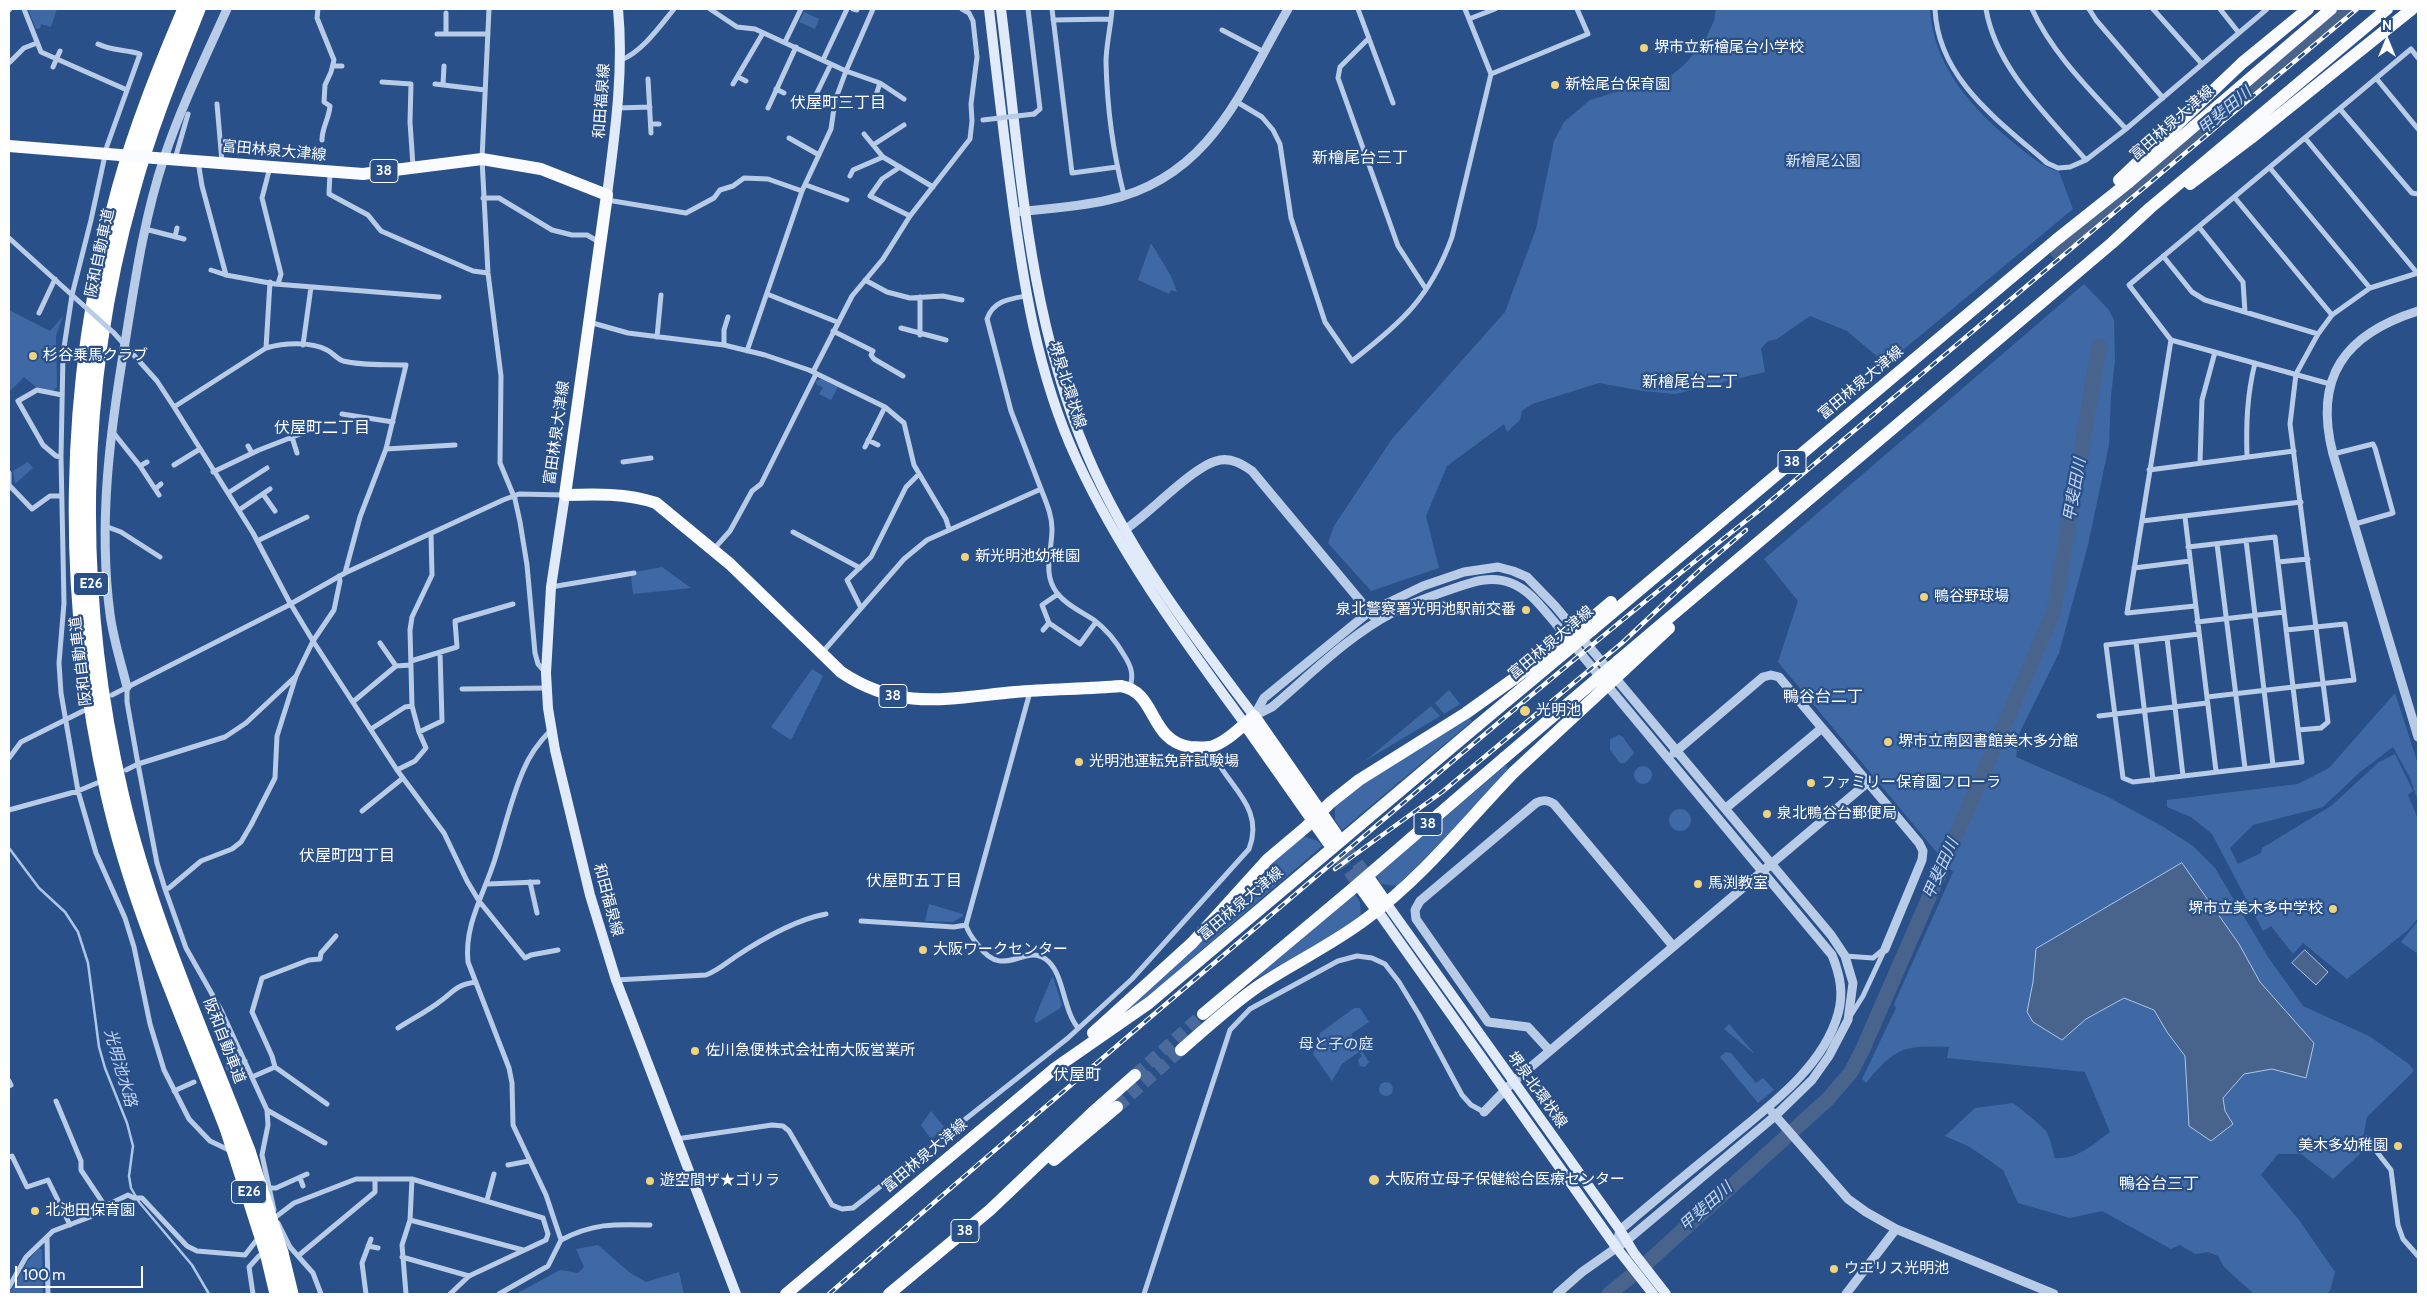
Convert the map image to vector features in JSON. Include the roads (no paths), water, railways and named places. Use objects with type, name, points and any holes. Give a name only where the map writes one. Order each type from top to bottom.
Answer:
[{"type":"highway","name":"阪和自動車道","points":[[185,9],[159,71],[130,150],[112,217],[93,305],[83,375],[76,505],[79,593],[89,690],[108,795],[129,867],[152,934],[227,1128],[280,1252],[277,1294]]},
{"type":"highway","name":"阪和自動車道","points":[[198,9],[171,76],[135,182],[120,237],[106,308],[96,380],[88,506],[91,592],[100,689],[121,793],[140,864],[164,932],[255,1153],[291,1294]]},
{"type":"main road","name":"和田福泉線","points":[[607,197],[618,108],[620,60],[618,9]]},
{"type":"main road","name":"堺泉北環状線","points":[[989,9],[1026,296],[1056,408],[1075,457],[1120,533],[1164,592],[1249,720]]},
{"type":"main road","name":"堺泉北環状線","points":[[1000,9],[1037,290],[1053,357],[1087,454],[1120,533]]},
{"type":"main road","points":[[2056,240],[2242,63],[2308,9]]},
{"type":"main road","name":"富田林泉大津線","points":[[786,1294],[1054,1069],[1149,1002],[1477,726],[1589,627],[1688,548],[2056,240],[2129,182],[2331,9]]},
{"type":"main road","name":"38","points":[[1203,1014],[1352,890],[1504,758],[1621,666],[1741,555],[2387,9]]},
{"type":"main road","points":[[2112,243],[2251,138],[2412,9]]},
{"type":"main road","name":"富田林泉大津線","points":[[9,146],[363,174],[482,158],[542,169],[607,197],[565,495],[624,496],[656,503],[746,579],[821,654],[856,682],[884,694],[901,698],[929,700],[1121,686],[1130,687]]},
{"type":"main road","name":"和田福泉線","points":[[565,495],[551,587],[546,674],[551,729],[590,895],[616,980],[736,1294]]},
{"type":"main road","points":[[1054,1069],[1192,943],[1268,859],[1359,780],[1466,713],[1589,627]]},
{"type":"main road","points":[[1181,1050],[1242,998],[1285,969],[1337,939],[1382,906],[1440,853],[1514,772],[1621,666]]},
{"type":"main road","points":[[1130,687],[1141,694],[1160,730],[1173,741],[1183,746],[1210,747],[1249,720],[1332,838]]},
{"type":"main road","points":[[1366,884],[1382,906]]},
{"type":"main road","name":"堺泉北環状線","points":[[1382,906],[1509,1086],[1629,1264],[1666,1294]]},
{"type":"main road","name":"38","points":[[889,1294],[990,1210],[1135,1075]]},
{"type":"main road","name":"堺泉北環状線","points":[[1509,1086],[1620,1230],[1638,1257],[1652,1294]]},
{"type":"main road","points":[[990,1210],[1117,1107]]},
{"type":"street","points":[[24,9],[41,52],[128,90]]},
{"type":"street","points":[[98,44],[109,50],[125,49],[140,54],[106,154],[72,294],[63,354],[61,496],[64,603],[59,663],[64,720],[78,791],[96,853],[125,918],[134,947],[150,1024],[164,1070],[189,1120],[210,1141],[245,1158],[255,1153],[268,1125],[267,1110],[221,1010],[186,948],[157,863],[126,702],[126,687],[110,616],[105,526],[106,484],[117,383],[146,229],[164,158],[189,89],[227,9]]},
{"type":"street","points":[[318,9],[317,18],[334,60],[325,85],[324,102],[330,106],[329,118],[322,130],[322,140]]},
{"type":"street","points":[[489,9],[482,158],[488,273],[501,376],[500,463],[514,495],[527,565],[535,653],[538,664],[546,674]]},
{"type":"street","points":[[620,60],[634,52],[674,9]]},
{"type":"street","points":[[710,9],[737,27],[763,33],[846,71],[880,83],[904,100]]},
{"type":"street","points":[[785,42],[801,9]]},
{"type":"street","points":[[823,60],[847,9]]},
{"type":"street","points":[[747,351],[802,191],[831,129],[836,102],[846,71],[873,9]]},
{"type":"street","points":[[713,550],[730,531],[752,490],[761,484],[815,373],[837,322],[865,280],[883,259],[910,216],[970,139],[971,104],[978,57],[973,21],[969,13],[962,9]]},
{"type":"street","points":[[972,121],[1034,114],[1040,109],[1028,9]]},
{"type":"street","points":[[1052,9],[1072,173],[1117,168]]},
{"type":"street","points":[[1112,9],[1106,61],[1117,168],[1124,196]]},
{"type":"street","points":[[1358,9],[1393,103]]},
{"type":"street","points":[[1237,102],[1262,117],[1273,130],[1280,144],[1291,218],[1325,322],[1352,361],[1396,327],[1426,289],[1444,259],[1452,237],[1491,74],[1465,9]]},
{"type":"street","points":[[1469,19],[1495,9]]},
{"type":"street","points":[[1491,74],[1588,34],[1577,9]]},
{"type":"street","points":[[1935,9],[1942,42],[1956,74],[1970,94],[2047,162],[2058,168],[2070,167],[2086,160],[2126,129],[2267,9]]},
{"type":"street","points":[[1986,9],[1994,38],[2021,84],[2086,160]]},
{"type":"street","points":[[2032,9],[2042,29],[2055,48],[2126,129]]},
{"type":"street","points":[[2090,9],[2096,20],[2163,98]]},
{"type":"street","points":[[2153,9],[2202,64]]},
{"type":"street","points":[[2220,9],[2239,33]]},
{"type":"street","points":[[1014,212],[1090,204],[1124,196],[1172,174],[1206,144],[1237,102],[1286,10]]},
{"type":"street","points":[[446,13],[446,34]]},
{"type":"street","points":[[1053,20],[1112,19]]},
{"type":"street","points":[[1222,30],[1264,52]]},
{"type":"street","points":[[733,84],[763,33]]},
{"type":"street","points":[[438,34],[488,34]]},
{"type":"street","points":[[1369,38],[1340,67],[1338,78],[1398,246],[1426,289]]},
{"type":"street","points":[[10,62],[24,48],[37,43]]},
{"type":"street","points":[[768,108],[796,47]]},
{"type":"street","points":[[2330,384],[2171,340],[2129,285],[2411,49],[2418,58]]},
{"type":"street","points":[[53,67],[60,51]]},
{"type":"street","points":[[810,107],[831,64]]},
{"type":"street","points":[[333,66],[342,66]]},
{"type":"street","points":[[444,66],[444,84]]},
{"type":"street","points":[[738,77],[746,81]]},
{"type":"street","points":[[2376,78],[2418,129]]},
{"type":"street","points":[[648,79],[651,133]]},
{"type":"street","points":[[382,82],[411,84],[410,122],[413,167]]},
{"type":"street","points":[[874,101],[880,83]]},
{"type":"street","points":[[435,84],[485,90]]},
{"type":"street","points":[[776,89],[784,92]]},
{"type":"street","points":[[217,104],[222,163]]},
{"type":"street","points":[[618,108],[650,107]]},
{"type":"street","points":[[2340,109],[2412,193],[2418,194]]},
{"type":"street","points":[[164,158],[188,114]]},
{"type":"street","points":[[651,124],[659,124]]},
{"type":"street","points":[[873,145],[904,125]]},
{"type":"street","points":[[864,134],[883,157],[932,187]]},
{"type":"street","points":[[790,138],[819,155]]},
{"type":"street","points":[[2298,730],[2321,728],[2328,722],[2290,424],[2296,374],[2318,334],[2332,315],[2370,288],[2418,273],[2305,138]]},
{"type":"street","points":[[850,176],[853,170],[883,157]]},
{"type":"street","points":[[198,161],[202,186],[226,275]]},
{"type":"street","points":[[270,166],[262,198],[281,274],[278,284]]},
{"type":"street","points":[[900,167],[882,179],[870,196],[910,216]]},
{"type":"street","points":[[2270,168],[2370,288]]},
{"type":"street","points":[[330,172],[329,194],[368,215],[380,231],[473,270],[488,273]]},
{"type":"street","points":[[607,197],[686,213],[714,198],[720,190],[733,186],[744,178],[768,179],[802,191]]},
{"type":"street","points":[[806,185],[847,200]]},
{"type":"street","points":[[483,198],[499,198],[552,230],[572,235],[587,236],[600,243]]},
{"type":"street","points":[[2234,198],[2332,315]]},
{"type":"street","points":[[2199,227],[2244,282],[2245,312]]},
{"type":"street","points":[[175,237],[177,228]]},
{"type":"street","points":[[146,229],[184,239]]},
{"type":"street","points":[[9,238],[125,342],[157,381],[258,541],[290,603],[313,640],[397,770],[444,833],[467,881],[479,901],[525,958],[531,955],[558,950]]},
{"type":"street","points":[[2163,256],[2192,292],[2205,300],[2318,334]]},
{"type":"street","points":[[211,270],[226,275],[278,284],[439,298]]},
{"type":"street","points":[[39,313],[55,279]]},
{"type":"street","points":[[865,280],[890,294],[910,298],[943,296],[962,300]]},
{"type":"street","points":[[266,348],[270,282]]},
{"type":"street","points":[[302,345],[311,287]]},
{"type":"street","points":[[767,294],[837,322]]},
{"type":"street","points":[[657,337],[661,295]]},
{"type":"street","points":[[1026,296],[1003,301],[995,305],[987,318],[1011,411],[1052,522],[1048,570],[1058,594],[1096,622],[1115,639],[1130,666],[1133,678],[1130,687]]},
{"type":"street","points":[[920,298],[920,335]]},
{"type":"street","points":[[2418,311],[2390,321],[2371,331],[2348,352],[2330,384],[2326,412],[2327,432],[2333,454],[2418,737]]},
{"type":"street","points":[[724,345],[724,330],[728,316]]},
{"type":"street","points":[[589,322],[628,333],[724,345],[765,355],[815,373],[885,406],[904,423],[914,465],[946,519],[949,529]]},
{"type":"street","points":[[901,328],[920,335],[946,340]]},
{"type":"street","points":[[833,331],[873,351],[871,355],[874,359],[903,376]]},
{"type":"street","points":[[2171,340],[2127,613],[2195,606]]},
{"type":"street","points":[[174,407],[266,348],[277,345],[315,346],[328,350],[340,360],[354,363],[406,365],[394,422],[386,449],[360,517],[345,573]]},
{"type":"street","points":[[2200,463],[2202,400],[2215,352]]},
{"type":"street","points":[[2247,457],[2246,414],[2248,389],[2255,363]]},
{"type":"street","points":[[61,457],[56,456],[43,445],[18,401],[37,390],[62,395]]},
{"type":"street","points":[[865,447],[885,406]]},
{"type":"street","points":[[342,414],[394,422]]},
{"type":"street","points":[[112,430],[140,466],[159,495]]},
{"type":"street","points":[[213,472],[252,453],[308,431]]},
{"type":"street","points":[[292,437],[298,453]]},
{"type":"street","points":[[868,440],[878,445]]},
{"type":"street","points":[[2333,454],[2373,444],[2375,448],[2393,513],[2355,524]]},
{"type":"street","points":[[386,449],[455,445]]},
{"type":"street","points":[[248,446],[252,453]]},
{"type":"street","points":[[174,465],[200,449]]},
{"type":"street","points":[[2149,470],[2294,451]]},
{"type":"street","points":[[623,462],[651,458]]},
{"type":"street","points":[[1120,533],[1135,524],[1205,464],[1221,460],[1238,462],[1252,470],[1369,612],[1379,621]]},
{"type":"street","points":[[140,466],[147,462]]},
{"type":"street","points":[[228,493],[267,468]]},
{"type":"street","points":[[9,473],[9,485],[32,509],[50,496],[61,496]]},
{"type":"street","points":[[861,608],[847,580],[871,557],[906,487],[919,474]]},
{"type":"street","points":[[155,489],[161,484]]},
{"type":"street","points":[[239,510],[270,489]]},
{"type":"street","points":[[821,654],[911,552],[927,540],[1041,489]]},
{"type":"street","points":[[263,494],[274,511]]},
{"type":"street","points":[[112,695],[345,573],[514,495],[565,495]]},
{"type":"street","points":[[2142,521],[2301,502]]},
{"type":"street","points":[[258,541],[307,517]]},
{"type":"street","points":[[2185,517],[2216,771]]},
{"type":"street","points":[[105,526],[121,532],[160,557]]},
{"type":"street","points":[[793,532],[860,568]]},
{"type":"street","points":[[397,770],[415,761],[426,748],[419,732],[412,706],[410,630],[412,617],[432,575],[431,534]]},
{"type":"street","points":[[2188,547],[2275,537],[2302,762],[2133,782],[2123,778],[2106,645],[2199,634]]},
{"type":"street","points":[[2246,540],[2273,765]]},
{"type":"street","points":[[2217,544],[2246,768]]},
{"type":"street","points":[[2278,562],[2308,559]]},
{"type":"street","points":[[2134,568],[2190,561]]},
{"type":"street","points":[[1249,720],[1264,698],[1369,612],[1423,586],[1483,568],[1498,567],[1527,577],[1540,587],[1831,934],[1845,956],[1853,983],[1848,1020]]},
{"type":"street","points":[[551,587],[634,573]]},
{"type":"street","points":[[165,889],[169,888],[201,861],[232,849],[242,842],[274,778],[276,736],[296,676],[313,640],[334,610],[340,581],[339,576]]},
{"type":"street","points":[[1249,720],[1272,707],[1359,635],[1379,621],[1426,598],[1477,580],[1494,578],[1512,583],[1528,593],[1832,955],[1838,970],[1841,996],[1837,1016],[1814,1058],[1796,1080],[1768,1106],[1620,1230],[1616,1246]]},
{"type":"street","points":[[1058,594],[1042,605],[1049,623],[1080,644],[1096,622]]},
{"type":"street","points":[[354,701],[396,666],[411,663],[457,646],[455,621],[513,604]]},
{"type":"street","points":[[2197,622],[2284,612]]},
{"type":"street","points":[[1043,630],[1049,623]]},
{"type":"street","points":[[2098,716],[2174,707],[2237,694],[2354,680],[2346,624],[2286,630]]},
{"type":"street","points":[[2167,638],[2182,776]]},
{"type":"street","points":[[2136,642],[2153,780]]},
{"type":"street","points":[[380,643],[396,666]]},
{"type":"street","points":[[419,732],[442,722],[440,652]]},
{"type":"street","points":[[1557,1294],[1778,1120],[1812,1080],[1829,1056],[1863,996],[1885,949],[1924,851],[1780,677],[1770,675],[1763,678],[1668,758]]},
{"type":"street","points":[[126,770],[138,764],[225,737],[246,723],[296,676]]},
{"type":"street","points":[[462,689],[546,688]]},
{"type":"street","points":[[1030,692],[966,925],[982,951],[992,960],[1007,962],[1025,956],[1039,955],[1049,962],[1056,971],[1070,1018],[1078,1028]]},
{"type":"street","points":[[371,729],[406,707],[412,706]]},
{"type":"street","points":[[9,758],[22,742],[83,711]]},
{"type":"street","points":[[1726,808],[1822,728]]},
{"type":"street","points":[[551,729],[540,741],[523,770],[487,884],[469,929],[466,945],[468,962],[509,1068],[512,1083],[513,1125],[528,1161],[546,1195],[561,1240]]},
{"type":"street","points":[[676,1139],[772,1125],[783,1126],[788,1131],[832,1205],[842,1209],[854,1208],[1078,1028],[1132,979],[1157,954],[1249,849],[1254,836],[1254,824],[1250,810],[1214,760],[1210,747]]},
{"type":"street","points":[[362,812],[403,778]]},
{"type":"street","points":[[9,810],[78,791],[96,783]]},
{"type":"street","points":[[1144,1294],[1230,1030],[1250,1009],[1338,962],[1357,956],[1372,958],[1385,964],[1399,982],[1462,1095],[1471,1105],[1484,1112],[1509,1086],[1867,783]]},
{"type":"street","points":[[1550,1051],[1528,1027],[1488,1022],[1416,920],[1415,910],[1420,901],[1536,803],[1542,800],[1549,800],[1673,946]]},
{"type":"street","points":[[530,882],[537,912]]},
{"type":"street","points":[[487,884],[538,882]]},
{"type":"street","points":[[616,980],[706,975],[717,971],[735,957],[791,925],[826,914]]},
{"type":"street","points":[[861,921],[954,927],[966,925]]},
{"type":"street","points":[[327,1104],[275,1067],[252,1012],[262,978],[309,960],[320,959],[321,953],[336,936]]},
{"type":"street","points":[[1845,956],[1873,958],[1885,949]]},
{"type":"street","points":[[398,1028],[443,1000],[452,990],[460,985],[476,982]]},
{"type":"street","points":[[232,1066],[245,1061]]},
{"type":"street","points":[[252,1077],[275,1067]]},
{"type":"street","points":[[9,1080],[11,1085],[9,1086]]},
{"type":"street","points":[[174,1090],[194,1082]]},
{"type":"street","points":[[56,1101],[81,1161],[81,1170],[104,1206]]},
{"type":"street","points":[[1768,1106],[1778,1120],[1848,1198],[1866,1212],[1896,1229],[2054,1294]]},
{"type":"street","points":[[267,1110],[325,1143]]},
{"type":"street","points":[[2366,1138],[2391,1170],[2398,1225],[2403,1239],[2418,1256]]},
{"type":"street","points":[[255,1153],[270,1188],[280,1252]]},
{"type":"street","points":[[9,1157],[12,1156],[28,1187],[48,1180],[70,1225]]},
{"type":"street","points":[[508,1165],[528,1161]]},
{"type":"street","points":[[270,1188],[276,1188],[307,1174]]},
{"type":"street","points":[[487,1200],[494,1174]]},
{"type":"street","points":[[300,1178],[303,1186]]},
{"type":"street","points":[[9,1287],[26,1257],[53,1231],[90,1217],[104,1206],[128,1195],[134,1198],[142,1198],[187,1246],[197,1251],[245,1255],[275,1217],[294,1203],[356,1178],[412,1179],[543,1218],[548,1234],[546,1240],[469,1276],[450,1294]]},
{"type":"street","points":[[298,1256],[375,1192],[375,1179]]},
{"type":"street","points":[[406,1294],[402,1245],[410,1220],[412,1179]]},
{"type":"street","points":[[410,1220],[524,1250]]},
{"type":"street","points":[[499,1294],[548,1266],[561,1240],[576,1232],[607,1224],[650,1225]]},
{"type":"street","points":[[1846,1294],[1896,1229]]},
{"type":"street","points":[[47,1237],[48,1294]]},
{"type":"street","points":[[366,1294],[362,1262],[370,1239]]},
{"type":"street","points":[[368,1246],[378,1248]]},
{"type":"street","points":[[253,1294],[249,1266],[259,1256],[274,1249],[298,1256],[313,1274],[321,1294]]},
{"type":"street","points":[[402,1257],[469,1276]]},
{"type":"waterway","name":"甲斐田川","points":[[2058,252],[2347,9]]},
{"type":"waterway","name":"甲斐田川","points":[[1609,1294],[1640,1269],[1828,1099],[1851,1072],[1862,1051],[2054,611],[2099,346]]},
{"type":"waterway","name":"光明池水路","points":[[9,848],[39,888],[65,912],[78,932],[88,963],[99,1047],[105,1068],[127,1123],[133,1146],[129,1176],[131,1188],[139,1202],[192,1265],[209,1294]]},
{"type":"tunnel","points":[[1336,834],[1370,880]]},
{"type":"tunnel","points":[[1328,842],[1361,888]]},
{"type":"tunnel","points":[[1135,1075],[1203,1014]]},
{"type":"tunnel","points":[[1117,1107],[1181,1050]]},
{"type":"tunnel","points":[[219,1072],[232,1066]]},
{"type":"railway","points":[[829,1294],[1066,1089],[1473,744],[1642,604],[1756,513],[2357,9]]},
{"type":"railway","points":[[1335,869],[1442,792],[1622,643],[1704,566],[1746,530]]},
{"type":"place","name":"堺市立新檜尾台小学校","points":[[1644,48]]},
{"type":"place","name":"新桧尾台保育園","points":[[1555,85]]},
{"type":"place","name":"杉谷乗馬クラブ","points":[[33,356]]},
{"type":"place","name":"新光明池幼稚園","points":[[965,557]]},
{"type":"place","name":"鴨谷野球場","points":[[1924,597]]},
{"type":"place","name":"泉北警察署光明池駅前交番","points":[[1526,610]]},
{"type":"place","name":"光明池","points":[[1525,711]]},
{"type":"place","name":"堺市立南図書館美木多分館","points":[[1888,742]]},
{"type":"place","name":"光明池運転免許試験場","points":[[1079,762]]},
{"type":"place","name":"ファミリー保育園フローラ","points":[[1811,783]]},
{"type":"place","name":"泉北鴨谷台郵便局","points":[[1767,814]]},
{"type":"place","name":"馬渕教室","points":[[1698,884]]},
{"type":"place","name":"堺市立美木多中学校","points":[[2333,909]]},
{"type":"place","name":"大阪ワークセンター","points":[[923,950]]},
{"type":"place","name":"佐川急便株式会社南大阪営業所","points":[[695,1051]]},
{"type":"place","name":"美木多幼稚園","points":[[2398,1146]]},
{"type":"place","name":"大阪府立母子保健総合医療センター","points":[[1374,1180]]},
{"type":"place","name":"遊空間ザ★ゴリラ","points":[[650,1181]]},
{"type":"place","name":"北池田保育園","points":[[35,1211]]},
{"type":"place","name":"ウエリス光明池","points":[[1834,1269]]},
{"type":"district","name":"伏屋町三丁目","points":[[838,103]]},
{"type":"district","name":"新檜尾台三丁","points":[[1360,158]]},
{"type":"district","name":"新檜尾台二丁","points":[[1690,382]]},
{"type":"district","name":"伏屋町二丁目","points":[[322,428]]},
{"type":"district","name":"鴨谷台二丁","points":[[1823,697]]},
{"type":"district","name":"伏屋町四丁目","points":[[347,856]]},
{"type":"district","name":"伏屋町五丁目","points":[[914,881]]},
{"type":"district","name":"伏屋町","points":[[1077,1075]]},
{"type":"district","name":"鴨谷台三丁","points":[[2159,1184]]},
{"type":"park label","name":"新檜尾公園","points":[[1823,162]]},
{"type":"park label","name":"母と子の庭","points":[[1336,1045]]}]
